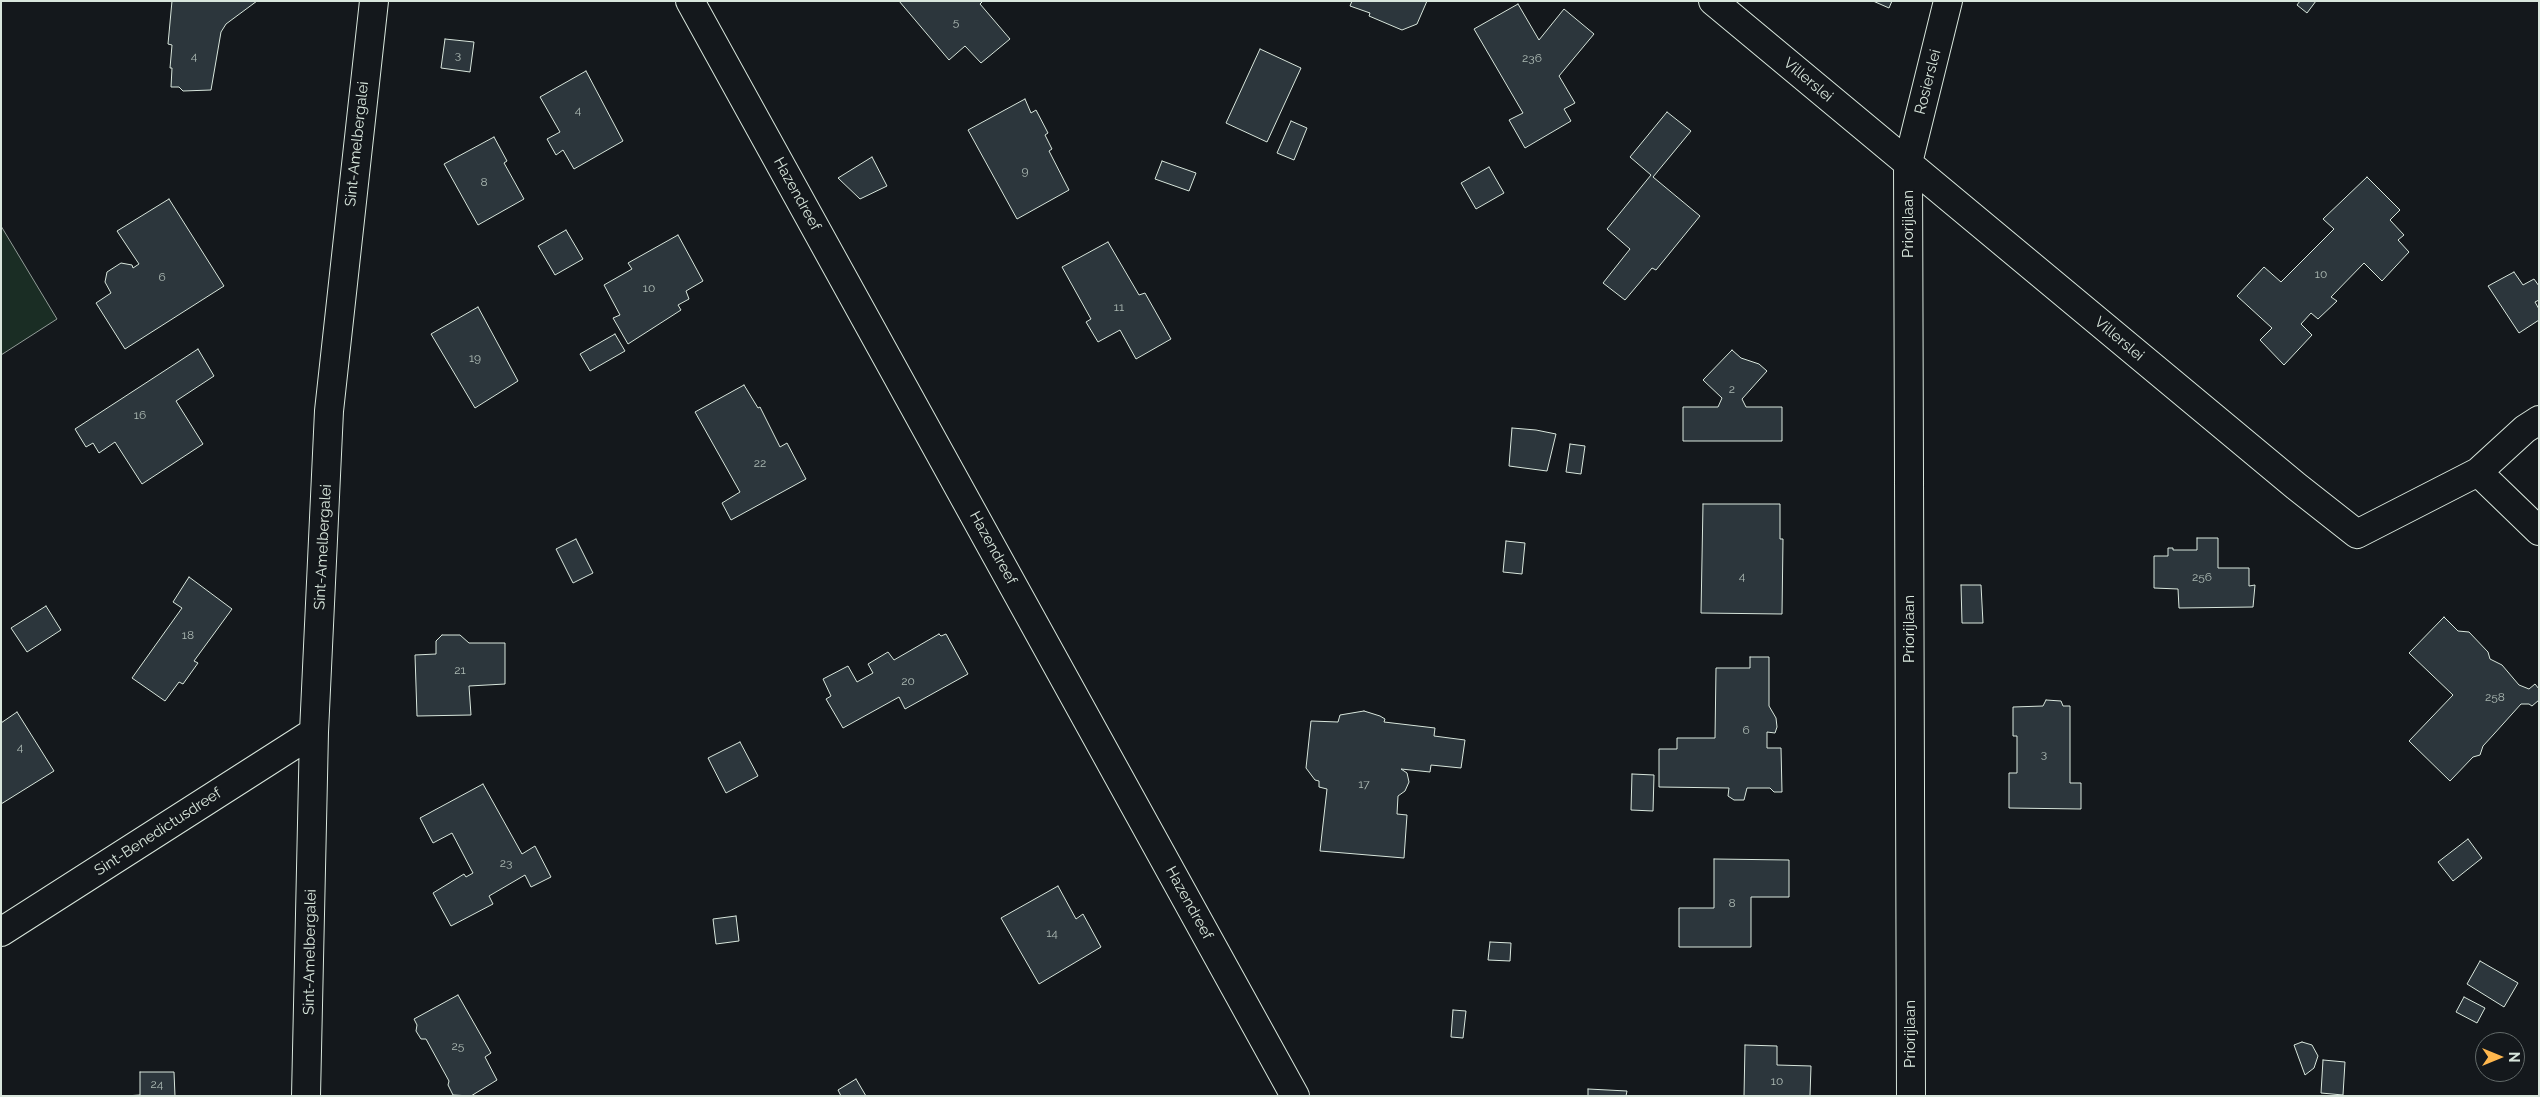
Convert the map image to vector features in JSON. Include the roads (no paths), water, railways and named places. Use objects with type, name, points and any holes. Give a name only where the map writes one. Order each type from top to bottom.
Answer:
[{"type":"street","name":"Sint-Amelbergalei","points":[[306,1096],[314,732],[329,411],[374,1]]},
{"type":"street","name":"Hazendreef","points":[[690,1],[1295,1096]]},
{"type":"street","name":"Villerslei","points":[[1713,1],[2296,486],[2357,534],[2478,472]]},
{"type":"street","name":"Rosierslei","points":[[1908,163],[1948,1]]},
{"type":"street","name":"Priorijlaan","points":[[1908,163],[1911,1096]]},
{"type":"street","points":[[2539,420],[2525,429],[2478,472],[2539,531]]},
{"type":"street","name":"Sint-Benedictusdreef","points":[[1,932],[314,732]]}]
